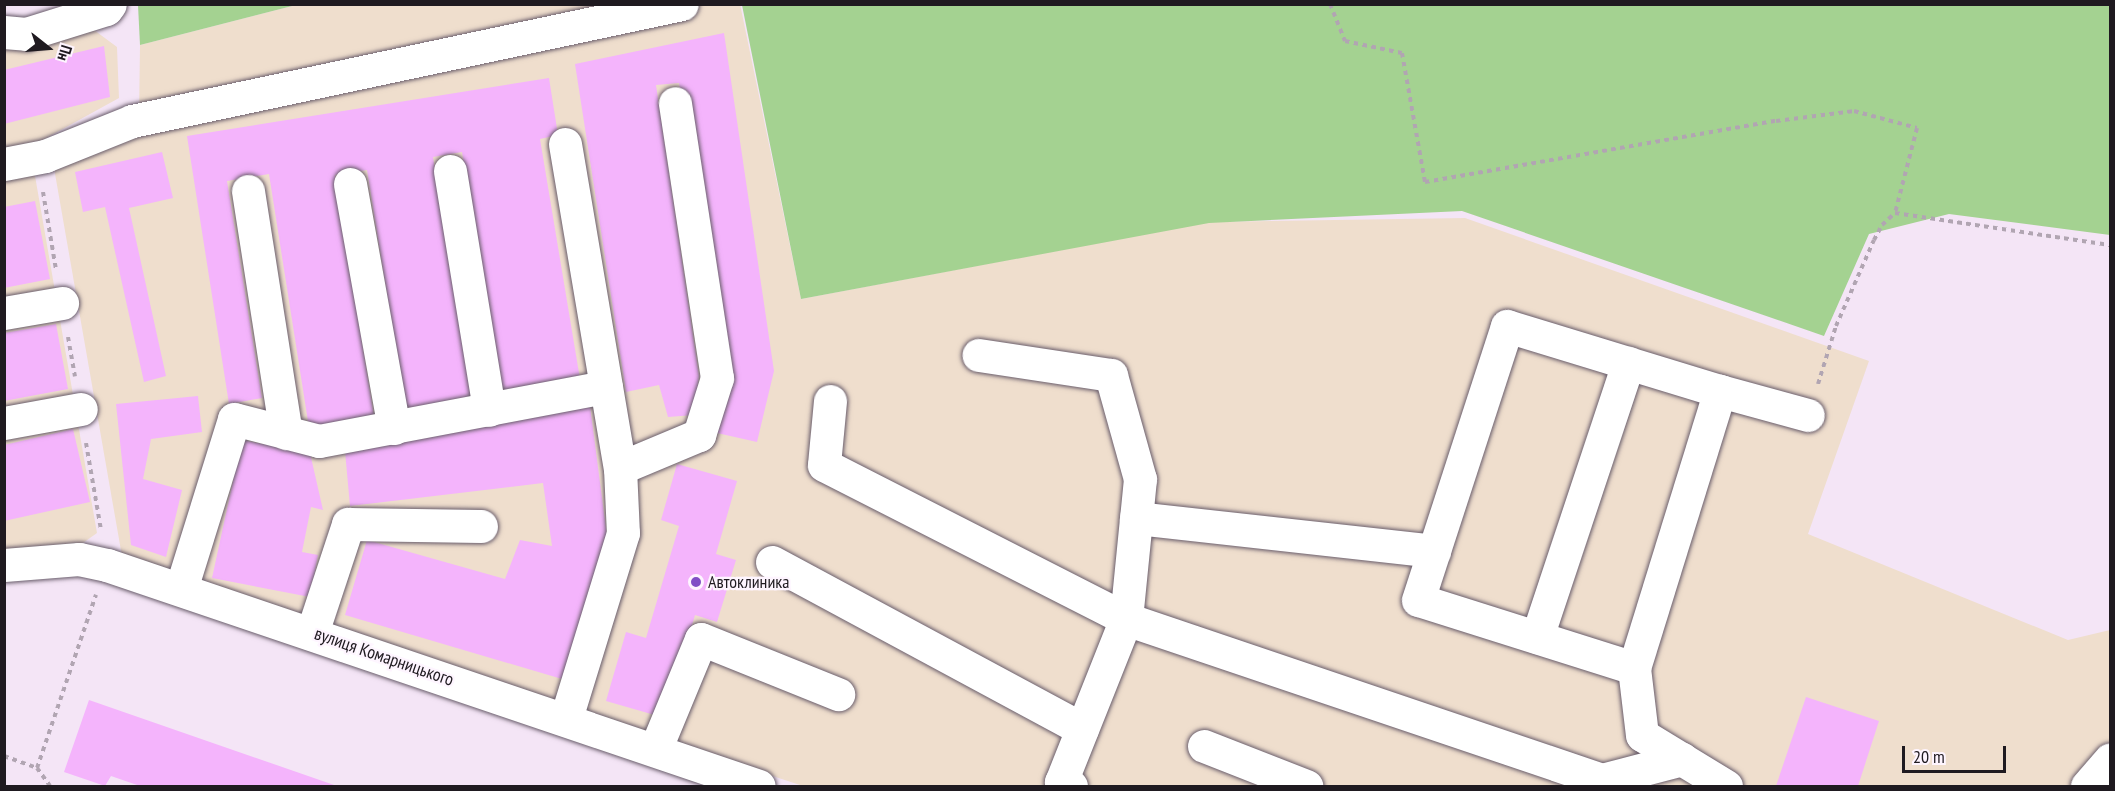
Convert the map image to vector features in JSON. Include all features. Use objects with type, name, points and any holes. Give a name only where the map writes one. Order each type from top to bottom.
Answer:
[{"type":"street","points":[[4,32],[26,34],[106,9],[110,4]]},
{"type":"street","points":[[4,164],[45,156],[132,121],[682,4]]},
{"type":"street","points":[[620,468],[699,435],[717,378],[675,103]]},
{"type":"street","points":[[565,144],[620,468],[623,533],[566,718]]},
{"type":"street","points":[[450,171],[489,410]]},
{"type":"street","points":[[351,184],[394,428]]},
{"type":"street","points":[[248,191],[286,433]]},
{"type":"street","points":[[4,313],[62,303]]},
{"type":"street","points":[[1634,668],[1418,600],[1507,326],[1808,415]]},
{"type":"street","points":[[978,355],[1111,375],[1140,479],[1126,620],[1082,729],[1064,785]]},
{"type":"street","points":[[1537,638],[1628,363]]},
{"type":"street","points":[[181,589],[234,419],[319,441],[606,387]]},
{"type":"street","points":[[1720,390],[1634,668],[1642,735],[1726,786]]},
{"type":"street","points":[[830,401],[824,465],[1126,620],[1602,780],[1682,759]]},
{"type":"street","points":[[4,423],[81,409]]},
{"type":"street","points":[[1136,518],[1434,551]]},
{"type":"street","points":[[312,633],[348,524],[481,526]]},
{"type":"street","name":"вулиця Комарницького","points":[[4,565],[79,559],[107,564],[566,718],[759,786]]},
{"type":"street","points":[[772,562],[1082,729]]},
{"type":"street","points":[[655,750],[701,639],[838,694]]},
{"type":"street","points":[[1204,746],[1306,786]]},
{"type":"street","points":[[2087,786],[2110,760]]},
{"type":"path","points":[[1330,4],[1345,41],[1402,52],[1425,183],[1776,121],[1854,111],[1917,128],[1895,213],[1882,225],[1836,326],[1808,415]]},
{"type":"path","points":[[36,768],[107,564],[43,192],[45,156]]},
{"type":"path","points":[[1895,213],[2110,245]]},
{"type":"path","points":[[4,756],[36,768],[50,786]]},
{"type":"shaded area","points":[[740,4],[801,299],[1209,222],[1465,218],[1869,361],[1808,534],[2068,640],[2110,630],[2110,786],[803,786],[123,562],[54,168],[139,117],[140,45],[296,5]]},
{"type":"shaded area","points":[[94,30],[117,47],[119,98],[30,147],[97,533],[52,565],[5,583],[5,41]]},
{"type":"green space","points":[[138,4],[296,5],[140,45]]},
{"type":"green space","points":[[742,5],[2110,5],[2110,235],[1949,214],[1869,234],[1824,336],[1462,211],[1209,223],[801,299]]},
{"type":"building","points":[[724,33],[774,371],[757,442],[717,433],[732,370],[679,83],[656,85],[699,376],[694,415],[668,417],[659,385],[626,392],[575,64]]},
{"type":"building","points":[[104,46],[110,97],[4,124],[4,70]]},
{"type":"building","points":[[549,78],[558,135],[540,139],[580,379],[501,392],[462,152],[433,157],[474,407],[407,418],[367,170],[335,175],[375,423],[310,434],[269,174],[227,181],[262,398],[229,404],[187,136]]},
{"type":"building","points":[[162,152],[173,198],[129,208],[166,376],[144,382],[105,207],[83,212],[75,172]]},
{"type":"building","points":[[35,201],[50,279],[4,288],[4,207]]},
{"type":"building","points":[[56,324],[68,389],[4,401],[4,333]]},
{"type":"building","points":[[198,396],[202,432],[151,439],[143,479],[182,490],[166,557],[131,545],[116,404]]},
{"type":"building","points":[[590,406],[607,536],[562,679],[345,615],[367,540],[505,579],[520,540],[552,546],[543,483],[350,506],[345,451]]},
{"type":"building","points":[[73,429],[90,502],[4,521],[4,445]]},
{"type":"building","points":[[242,440],[310,453],[323,510],[311,507],[302,552],[318,555],[310,597],[212,578]]},
{"type":"building","points":[[677,464],[737,481],[716,554],[736,560],[717,622],[695,615],[665,718],[606,701],[626,632],[646,638],[679,526],[661,520]]},
{"type":"building","points":[[1806,697],[1879,721],[1858,786],[1776,786]]},
{"type":"building","points":[[89,700],[337,786],[140,786],[111,776],[105,786],[64,772]]},
{"type":"place","name":"Автоклиника","points":[[696,582]]}]
